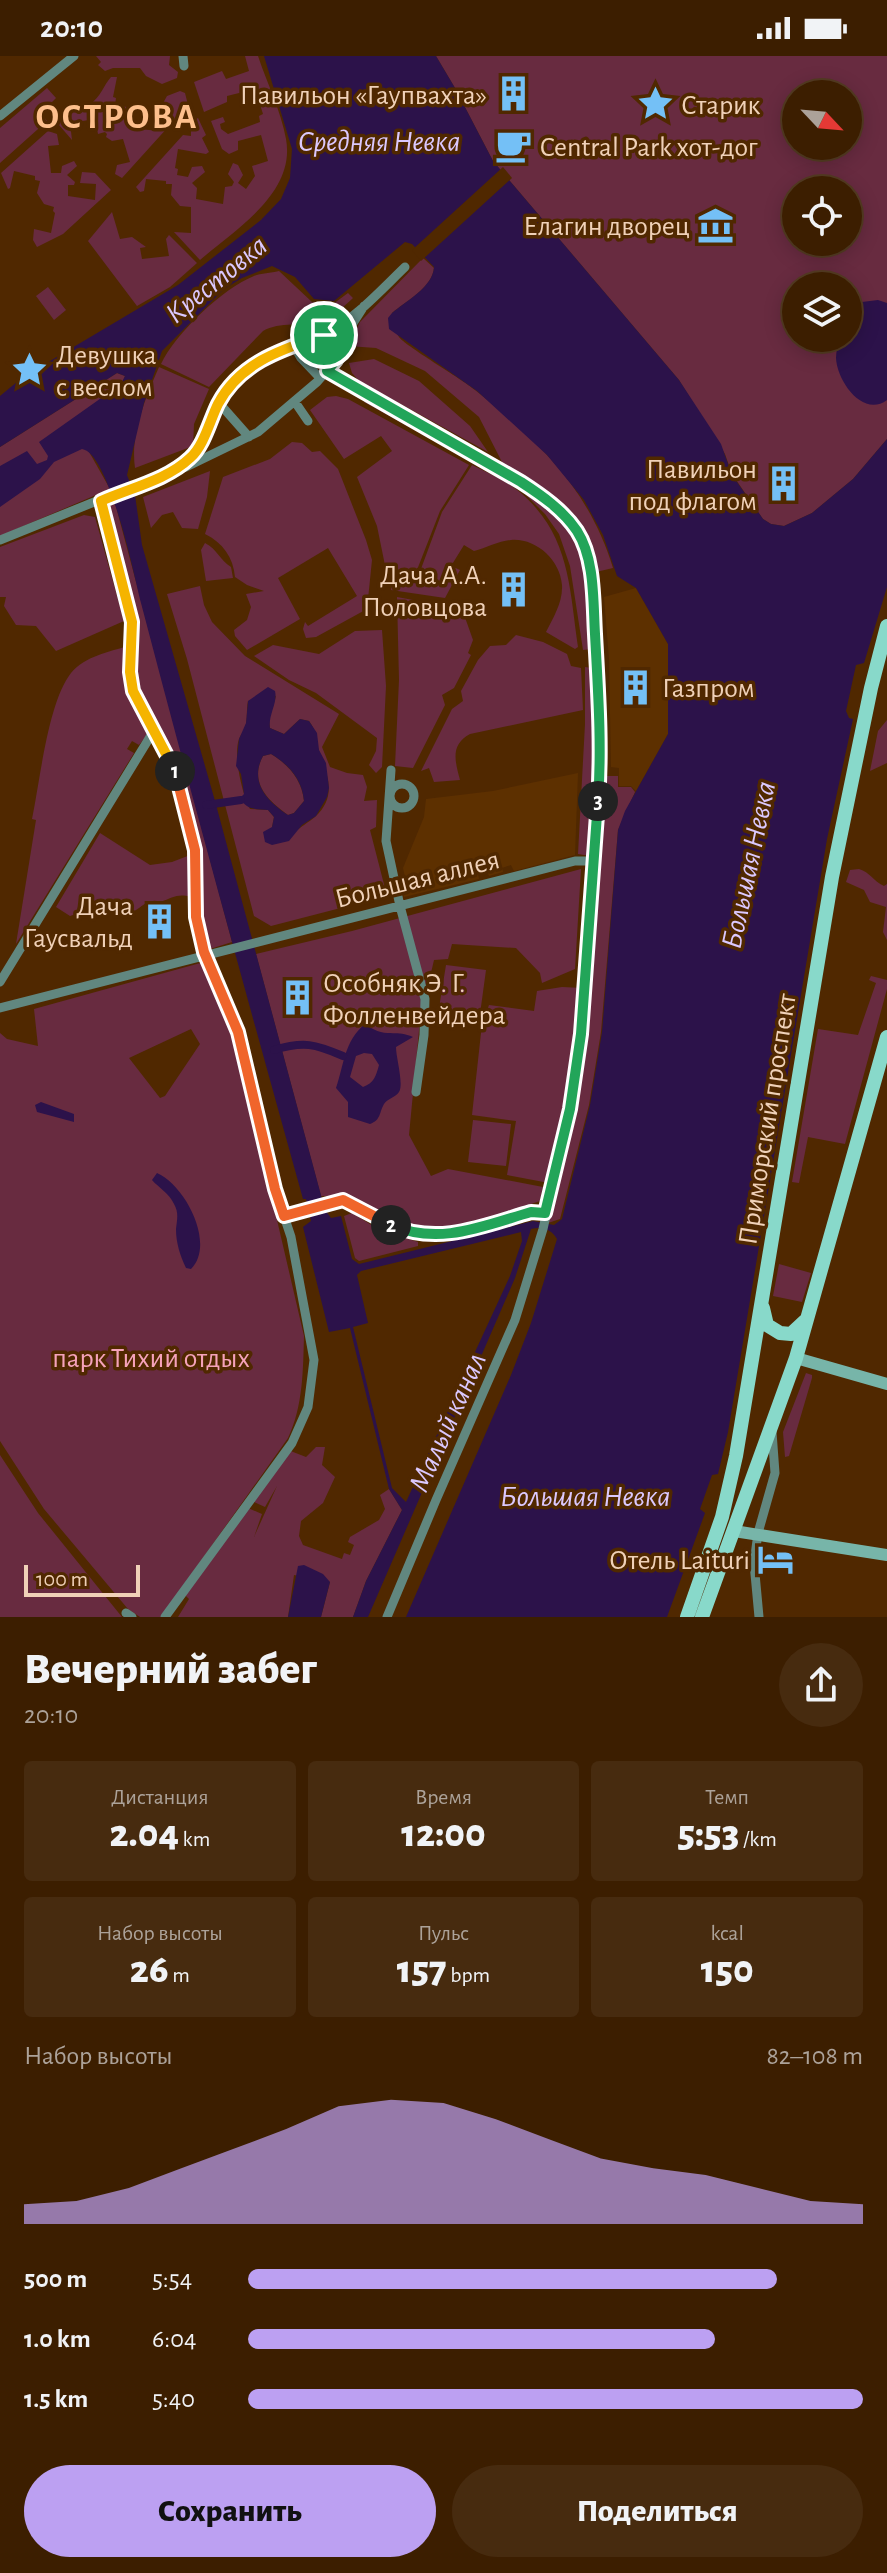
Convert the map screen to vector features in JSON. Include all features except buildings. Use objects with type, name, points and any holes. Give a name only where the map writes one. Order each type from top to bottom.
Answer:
[{"type":"main road","name":"Приморский проспект","points":[[687,1617],[722,1517],[729,1487],[832,877],[887,626]]},
{"type":"main road","points":[[702,1617],[796,1358],[887,1037]]},
{"type":"main road","points":[[762,1304],[767,1325],[773,1331],[786,1334],[797,1330],[811,1309]]},
{"type":"street","points":[[0,116],[74,56]]},
{"type":"street","points":[[176,469],[190,458],[201,441],[225,391],[248,369],[272,354],[324,335],[364,306],[405,267]]},
{"type":"street","points":[[0,540],[211,457],[249,437],[295,402],[324,374],[336,360],[364,306]]},
{"type":"street","points":[[324,335],[335,338],[340,348]]},
{"type":"street","points":[[299,344],[324,374],[521,482],[550,502],[577,531],[587,557],[591,582],[600,772],[581,1034],[570,1109],[544,1222],[515,1320],[387,1617]]},
{"type":"street","points":[[295,402],[308,421]]},
{"type":"street","points":[[219,403],[249,437]]},
{"type":"street","points":[[201,441],[211,457]]},
{"type":"street","points":[[101,501],[132,622],[130,672],[133,691],[171,763],[190,824],[195,850],[196,917],[204,955],[238,1032],[275,1189],[291,1237],[314,1360],[308,1407],[292,1443],[165,1617]]},
{"type":"street","points":[[0,982],[153,732]]},
{"type":"street","points":[[391,770],[386,841],[425,999],[416,1092]]},
{"type":"street","name":"Большая аллея","points":[[204,955],[575,861],[593,861]]},
{"type":"street","points":[[0,1008],[204,955]]},
{"type":"street","points":[[284,1216],[343,1200],[406,1232],[431,1236],[531,1212],[544,1222]]},
{"type":"street","points":[[796,1358],[887,1384]]},
{"type":"street","points":[[759,1617],[754,1563],[758,1533],[775,1473],[772,1428]]},
{"type":"street","points":[[734,1531],[887,1555]]},
{"type":"shaded area","points":[[636,588],[668,644],[668,734],[636,791],[631,786],[619,786],[619,768],[611,767],[609,659],[604,597]]},
{"type":"shaded area","points":[[578,773],[575,855],[514,871],[511,865],[502,868],[503,872],[489,876],[487,871],[478,874],[479,879],[404,897],[399,879],[405,877],[403,868],[424,817],[426,799],[493,791]]},
{"type":"green space","points":[[96,56],[170,56],[169,65],[178,72],[177,78],[162,84],[146,76],[140,68],[105,71],[98,65],[101,62]]},
{"type":"green space","points":[[245,56],[258,56],[284,129],[287,158],[282,176],[260,208],[200,260],[174,232],[191,233],[191,207],[180,206],[171,195],[172,184],[146,179],[144,191],[140,192],[136,187],[183,135],[191,136],[191,122],[198,118],[209,152],[178,149],[177,175],[188,177],[192,167],[202,166],[205,172],[192,183],[197,188],[196,199],[223,204],[225,187],[232,186],[234,182],[228,174],[233,163],[238,165],[243,175],[238,183],[246,189],[255,176],[252,166],[268,161],[261,135],[238,141],[238,150],[229,154],[222,149],[211,121],[223,117],[225,122],[220,124],[221,129],[228,134],[260,122],[259,116],[263,114],[255,89],[227,96],[227,102],[204,112],[194,82],[222,71],[226,79],[249,71]]},
{"type":"green space","points":[[436,56],[887,56],[887,439],[853,479],[812,513],[784,526],[763,519],[732,474],[725,454],[679,380],[493,161]]},
{"type":"green space","points":[[111,77],[117,77],[113,97],[116,98],[115,105],[127,107],[133,117],[133,125],[139,126],[139,129],[159,131],[161,114],[154,113],[153,107],[162,105],[167,96],[180,91],[185,93],[188,105],[122,178],[115,174],[117,165],[130,162],[123,139],[112,141],[105,132],[98,134],[96,123],[90,124],[89,120],[70,123],[72,140],[59,125],[64,117],[94,101]]},
{"type":"green space","points":[[47,88],[56,98],[41,113],[47,121],[0,163],[0,128]]},
{"type":"green space","points":[[48,131],[57,134],[59,145],[48,146],[51,173],[61,173],[62,166],[74,161],[77,166],[67,175],[75,182],[68,185],[68,196],[95,200],[96,184],[80,183],[82,172],[95,173],[111,190],[63,234],[37,247],[33,240],[34,229],[51,233],[54,207],[44,204],[37,193],[40,181],[35,180],[35,176],[14,171],[8,189],[1,173]]},
{"type":"green space","points":[[112,212],[120,239],[132,237],[146,247],[140,248],[142,259],[169,256],[166,239],[169,235],[197,263],[170,287],[137,306],[88,241]]},
{"type":"green space","points":[[423,258],[434,268],[429,282],[392,313],[399,337],[475,390],[540,447],[559,468],[590,514],[613,568],[596,572],[582,530],[554,498],[503,464],[479,417],[425,371],[376,348],[348,346],[360,322]]},
{"type":"green space","points":[[279,271],[312,302],[333,304],[348,293],[353,298],[321,321],[277,326],[263,331],[209,387],[161,364],[188,326],[215,301],[254,276]]},
{"type":"green space","points":[[48,287],[66,310],[54,320],[36,296]]},
{"type":"green space","points":[[374,359],[419,381],[470,426],[488,452],[359,381],[349,363]]},
{"type":"green space","points":[[159,367],[209,389],[194,424],[193,446],[135,468],[137,429]]},
{"type":"green space","points":[[117,373],[125,376],[122,384],[76,417],[88,450],[110,489],[0,536],[0,447]]},
{"type":"green space","points":[[327,397],[348,399],[469,465],[440,511],[415,575],[388,580],[377,526],[357,477],[392,451],[381,436],[344,459],[310,410]]},
{"type":"green space","points":[[367,399],[521,484],[548,505],[576,535],[585,566],[592,649],[583,650],[570,566],[559,534],[545,514],[518,487],[364,402]]},
{"type":"green space","points":[[292,442],[302,443],[312,452],[320,451],[338,469],[372,560],[367,609],[316,637],[306,638],[303,629],[305,622],[308,626],[357,596],[328,548],[278,578],[300,619],[247,650],[235,636],[234,630],[247,620],[251,607],[246,594],[264,591],[235,577],[226,551],[205,534],[223,477],[270,459]]},
{"type":"green space","points":[[472,465],[516,489],[547,523],[557,542],[569,581],[578,647],[575,649],[546,632],[562,591],[557,567],[545,552],[520,540],[474,551],[464,545],[451,566],[460,570],[445,598],[391,590],[392,583],[418,577],[442,512]]},
{"type":"green space","points":[[210,471],[198,529],[182,528],[173,512],[162,515],[151,528],[143,497]]},
{"type":"green space","points":[[115,503],[232,942],[210,949],[201,918],[198,892],[191,897],[152,901],[130,913],[127,908],[120,911],[114,901],[70,916],[56,907],[100,833],[150,865],[172,862],[198,852],[195,825],[179,776],[136,690],[134,648],[138,623],[106,508]]},
{"type":"green space","points":[[84,515],[95,517],[124,621],[56,651],[36,626],[16,625],[4,606],[6,597],[0,597],[0,547]]},
{"type":"green space","points":[[205,543],[231,567],[233,578],[206,581],[201,550]]},
{"type":"green space","points":[[200,586],[212,622],[245,656],[339,714],[322,747],[330,767],[363,775],[367,787],[364,801],[377,800],[376,827],[370,830],[387,896],[271,926],[254,916],[167,594]],"holes":[[[276,696],[269,720],[270,728],[284,734],[300,719],[309,721],[315,732],[329,785],[322,809],[294,833],[272,827],[274,817],[268,810],[250,809],[241,784],[237,746],[246,725],[248,701]]]},
{"type":"green space","points":[[397,597],[462,609],[473,640],[468,653],[471,655],[454,688],[442,695],[445,705],[413,768],[395,766],[399,680]]},
{"type":"green space","points":[[382,630],[386,686],[382,767],[376,773],[369,765],[376,751],[377,738],[316,693],[289,680],[254,656],[273,645],[319,654],[355,631]]},
{"type":"green space","points":[[516,635],[543,642],[567,654],[571,666],[581,668],[583,710],[470,734],[457,748],[460,780],[434,782],[429,768],[421,771],[452,709],[463,701],[461,691],[478,660],[490,646],[506,645]]},
{"type":"green space","points":[[128,646],[130,693],[149,732],[139,745],[132,741],[127,749],[134,753],[16,944],[36,820],[32,819],[56,703],[71,673],[83,662]]},
{"type":"green space","points":[[585,667],[592,668],[596,738],[590,856],[578,854]]},
{"type":"green space","points":[[887,720],[887,763],[870,771],[878,731]]},
{"type":"green space","points":[[271,754],[294,774],[303,793],[304,801],[294,813],[288,815],[267,797],[259,782],[259,765],[263,756]]},
{"type":"green space","points":[[604,776],[618,776],[618,787],[631,787],[635,792],[618,830],[601,1032],[589,1105],[560,1219],[548,1223],[582,1070]]},
{"type":"green space","points":[[581,869],[575,969],[542,983],[540,973],[516,948],[452,944],[448,959],[434,960],[420,1020],[409,1135],[431,1176],[448,1169],[543,1187],[540,1201],[461,1227],[430,1233],[420,1232],[348,1200],[321,1196],[256,954]]},
{"type":"green space","points":[[859,869],[884,886],[887,884],[887,940],[883,932],[886,907],[870,902],[864,890],[846,882],[850,870]]},
{"type":"green space","name":"парк Тихий отдых","points":[[204,962],[234,1035],[304,1336],[299,1401],[288,1438],[161,1617],[140,1617],[128,1609],[44,1509],[0,1441],[0,1033],[7,1039],[38,1046],[34,1009]],"holes":[[[191,1029],[200,1044],[165,1096],[160,1098],[129,1058]]]},
{"type":"green space","points":[[446,965],[486,970],[480,1014],[439,1008]]},
{"type":"green space","points":[[871,976],[887,980],[887,989],[845,1144],[808,1137],[799,1183],[792,1182],[818,1029],[858,1035],[876,983],[869,980]]},
{"type":"green space","points":[[582,988],[568,1099],[549,1183],[507,1175],[516,1121],[472,1115],[482,1024],[489,1005],[534,1011],[537,991]]},
{"type":"green space","points":[[473,1120],[511,1124],[506,1166],[468,1162]]},
{"type":"green space","points":[[352,1213],[378,1229],[418,1242],[418,1246],[359,1261],[355,1258],[344,1216]]},
{"type":"green space","points":[[779,1264],[811,1273],[802,1302],[773,1296]]},
{"type":"green space","points":[[806,1373],[812,1378],[789,1456],[785,1457],[783,1432]]},
{"type":"green space","points":[[316,1447],[325,1447],[322,1465],[335,1477],[323,1503],[301,1521],[299,1536],[303,1545],[342,1559],[344,1553],[350,1555],[354,1545],[348,1542],[350,1537],[379,1520],[385,1509],[380,1495],[389,1489],[402,1510],[366,1581],[353,1617],[321,1617],[330,1582],[294,1575],[288,1617],[178,1617],[189,1599],[185,1595],[248,1508],[262,1514],[254,1537],[277,1486],[265,1507],[252,1501],[288,1450],[306,1457]]},
{"type":"green space","points":[[0,1455],[38,1513],[122,1617],[0,1617]]},
{"type":"water","name":"Большая Невка","points":[[264,56],[436,56],[493,161],[679,380],[721,444],[732,475],[763,519],[784,526],[812,513],[853,479],[887,439],[887,587],[864,663],[856,665],[846,711],[853,719],[827,839],[728,1432],[718,1474],[712,1475],[700,1509],[705,1513],[667,1617],[406,1617],[531,1323],[557,1239],[546,1229],[539,1228],[531,1229],[515,1278],[368,1617],[353,1617],[366,1581],[402,1510],[389,1489],[350,1328],[329,1332],[303,1227],[311,1221],[306,1199],[303,1199],[241,976],[119,517],[102,471],[92,456],[82,449],[54,462],[40,479],[0,507],[0,466],[27,451],[37,464],[47,460],[48,456],[39,442],[121,384],[125,376],[117,373],[0,447],[0,396],[23,377],[178,285],[261,220],[281,199],[290,178],[292,149]],"holes":[[[405,242],[412,244],[434,267],[424,287],[388,318],[389,329],[477,391],[547,455],[584,500],[603,535],[617,576],[636,588],[668,644],[668,734],[625,811],[618,830],[602,1032],[590,1105],[562,1219],[554,1225],[533,1221],[359,1264],[352,1259],[341,1216],[331,1218],[325,1210],[215,801],[142,545],[135,495],[127,475],[144,403],[162,351],[224,289],[272,266],[295,277],[314,299],[334,301]],[[521,1232],[522,1241],[510,1276],[406,1502],[392,1488],[353,1327],[368,1323],[357,1275],[361,1271]]]},
{"type":"water","points":[[878,300],[887,303],[887,400],[878,404],[861,401],[853,394],[837,367],[837,352],[862,352],[862,302]]},
{"type":"water","points":[[268,687],[275,691],[270,728],[284,734],[300,719],[309,721],[317,733],[319,750],[326,763],[329,788],[316,816],[302,825],[289,841],[272,845],[265,842],[263,832],[272,827],[274,817],[268,810],[248,807],[240,798],[244,794],[241,774],[236,766],[248,701]],"holes":[[[271,754],[294,773],[303,793],[304,801],[294,813],[288,815],[273,804],[259,782],[259,765],[263,756]]]},
{"type":"water","points":[[365,1024],[379,1032],[413,1037],[396,1047],[399,1092],[386,1102],[378,1118],[370,1124],[348,1117],[348,1102],[336,1088],[349,1046]],"holes":[[[372,1054],[379,1065],[374,1079],[363,1087],[350,1077],[356,1056]]]},
{"type":"water","points":[[41,1102],[74,1114],[74,1122],[37,1112],[35,1105]]},
{"type":"water","points":[[157,1173],[178,1190],[194,1216],[200,1245],[198,1258],[191,1269],[186,1268],[179,1249],[176,1207],[152,1180]]},
{"type":"water","points":[[304,1565],[323,1574],[330,1582],[321,1617],[288,1617],[298,1566]]},
{"type":"pier","points":[[503,167],[512,178],[421,261],[412,250]]},
{"type":"waterway","points":[[206,805],[241,800]]},
{"type":"waterway","points":[[274,1050],[309,1045],[343,1056]]},
{"type":"place","name":"Павильон «Гаупвахта»","points":[[513,94]]},
{"type":"place","name":"Старик","points":[[655,104]]},
{"type":"place","name":"Central Park хот-дог","points":[[514,146]]},
{"type":"place","name":"Елагин дворец","points":[[716,225]]},
{"type":"place","name":"Девушка с веслом","points":[[30,370]]},
{"type":"place","name":"Павильон под флагом","points":[[783,484]]},
{"type":"place","name":"Дача А.А. Половцова","points":[[513,590]]},
{"type":"place","name":"Газпром","points":[[636,687]]},
{"type":"place","name":"Дача Гаусвальд","points":[[159,921]]},
{"type":"place","name":"Особняк Э. Г. Фолленвейдера","points":[[297,998]]},
{"type":"place","name":"Отель Laituri","points":[[776,1559]]},
{"type":"district","name":"ОСТРОВА","points":[[117,115]]},
{"type":"route","points":[[324,335],[335,338],[340,348],[336,360],[327,371],[521,482],[550,502],[577,531],[587,557],[591,582],[600,772],[581,1034],[570,1109],[545,1213],[531,1212],[448,1234],[431,1236],[406,1232],[343,1200],[284,1216],[238,1032],[204,952],[196,917],[195,850],[190,824],[171,763],[133,691],[130,672],[132,622],[101,501],[176,469],[195,453],[225,391],[235,380],[272,354],[324,335]]},
{"type":"water label","name":"Средняя Невка","points":[[379,141]]},
{"type":"water label","name":"Крестовка","points":[[216,279]]},
{"type":"water label","name":"Малый канал","points":[[447,1422]]}]
